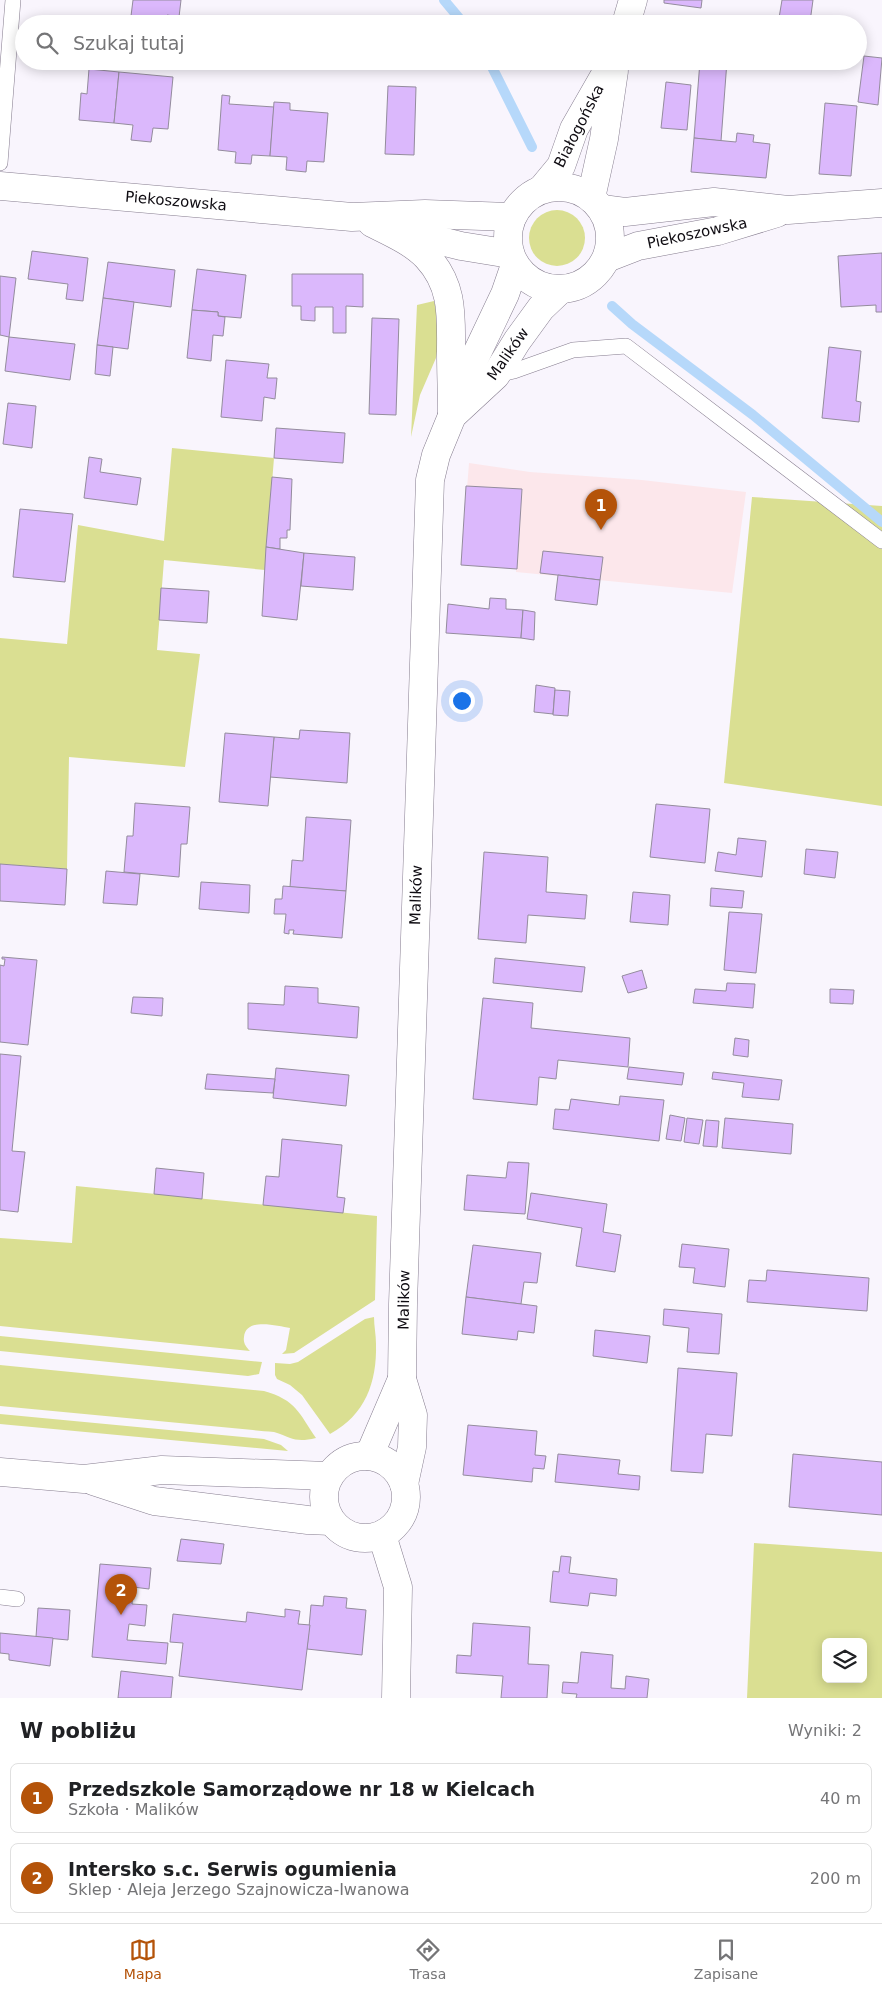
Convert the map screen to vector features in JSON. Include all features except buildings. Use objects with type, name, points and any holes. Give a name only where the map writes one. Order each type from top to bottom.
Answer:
[{"type":"main road","points":[[629,15],[633,0]]},
{"type":"main road","name":"Białogońska","points":[[542,189],[561,166],[574,129],[609,70]]},
{"type":"main road","name":"Białogońska","points":[[596,203],[613,70]]},
{"type":"main road","name":"Piekoszowska","points":[[0,186],[362,220],[425,214],[512,217]]},
{"type":"main road","points":[[559,187],[576,190],[596,203],[609,225],[611,241],[607,258],[596,274],[580,285],[560,290],[539,286],[530,280],[512,259],[507,242],[512,217],[519,205],[542,189],[559,187]]},
{"type":"main road","name":"Piekoszowska","points":[[596,203],[625,212],[714,202],[788,210],[882,203]]},
{"type":"main road","name":"Piekoszowska","points":[[607,258],[638,246],[718,231],[788,210]]},
{"type":"main road","points":[[362,220],[401,239],[426,256],[436,268],[446,290],[452,319],[452,416]]},
{"type":"main road","name":"Piekoszowska","points":[[362,220],[421,238],[512,259]]},
{"type":"main road","name":"Malików","points":[[404,1484],[412,1447],[413,1415],[402,1379],[429,497],[434,461],[468,372],[505,294],[512,259]]},
{"type":"main road","name":"Malików","points":[[452,416],[496,376],[517,341],[541,308],[560,290]]},
{"type":"main road","name":"Malików","points":[[369,1456],[402,1379]]},
{"type":"main road","points":[[357,1456],[369,1456],[387,1462],[395,1468],[404,1484],[405,1508],[400,1519],[392,1528],[382,1534],[368,1538],[354,1537],[341,1531],[330,1521],[324,1507],[323,1491],[328,1476],[345,1460],[357,1456]]},
{"type":"main road","points":[[0,1472],[84,1479],[162,1470],[328,1476]]},
{"type":"main road","points":[[84,1479],[154,1501],[330,1521]]},
{"type":"main road","points":[[382,1534],[398,1587],[396,1698]]},
{"type":"lane","points":[[0,163],[13,0]]},
{"type":"lane","points":[[496,376],[573,350],[626,346],[882,540]]},
{"type":"lane","points":[[0,1597],[17,1599]]},
{"type":"shaded area","points":[[469,463],[530,472],[642,480],[746,492],[732,593],[516,572],[516,569],[461,565]]},
{"type":"green space","points":[[557,210],[568,212],[577,218],[583,227],[585,238],[583,249],[577,258],[568,264],[557,266],[546,264],[537,258],[531,249],[529,238],[531,227],[537,218],[546,212]]},
{"type":"green space","points":[[434,301],[439,338],[436,358],[420,395],[411,437],[417,305]]},
{"type":"green space","points":[[172,448],[274,458],[265,570],[164,560],[157,650],[200,654],[185,767],[69,757],[67,869],[0,864],[0,638],[67,644],[78,525],[164,541]]},
{"type":"green space","points":[[752,497],[882,506],[882,806],[724,783]]},
{"type":"green space","points":[[76,1186],[377,1216],[375,1300],[294,1353],[282,1354],[286,1350],[290,1328],[263,1324],[250,1327],[246,1331],[244,1341],[250,1351],[0,1326],[0,1238],[72,1243]]},
{"type":"green space","points":[[374,1317],[376,1358],[367,1396],[352,1417],[330,1434],[302,1395],[290,1385],[277,1379],[275,1363],[290,1364],[298,1362],[365,1319]]},
{"type":"green space","points":[[0,1336],[262,1362],[259,1374],[248,1376],[0,1351]]},
{"type":"green space","points":[[0,1365],[264,1391],[283,1399],[296,1408],[316,1438],[298,1440],[274,1432],[0,1406]]},
{"type":"green space","points":[[0,1414],[264,1439],[281,1445],[288,1451],[0,1424]]},
{"type":"green space","points":[[754,1543],[882,1552],[882,1698],[747,1698]]},
{"type":"waterway","points":[[444,0],[456,15]]},
{"type":"waterway","points":[[494,70],[532,147]]},
{"type":"waterway","points":[[612,306],[632,324],[753,415],[882,522]]},
{"type":"place","name":"Przedszkole Samorządowe nr 18 w Kielcach","points":[[601,530]]},
{"type":"place","name":"Intersko s.c. Serwis ogumienia","points":[[121,1615]]}]
